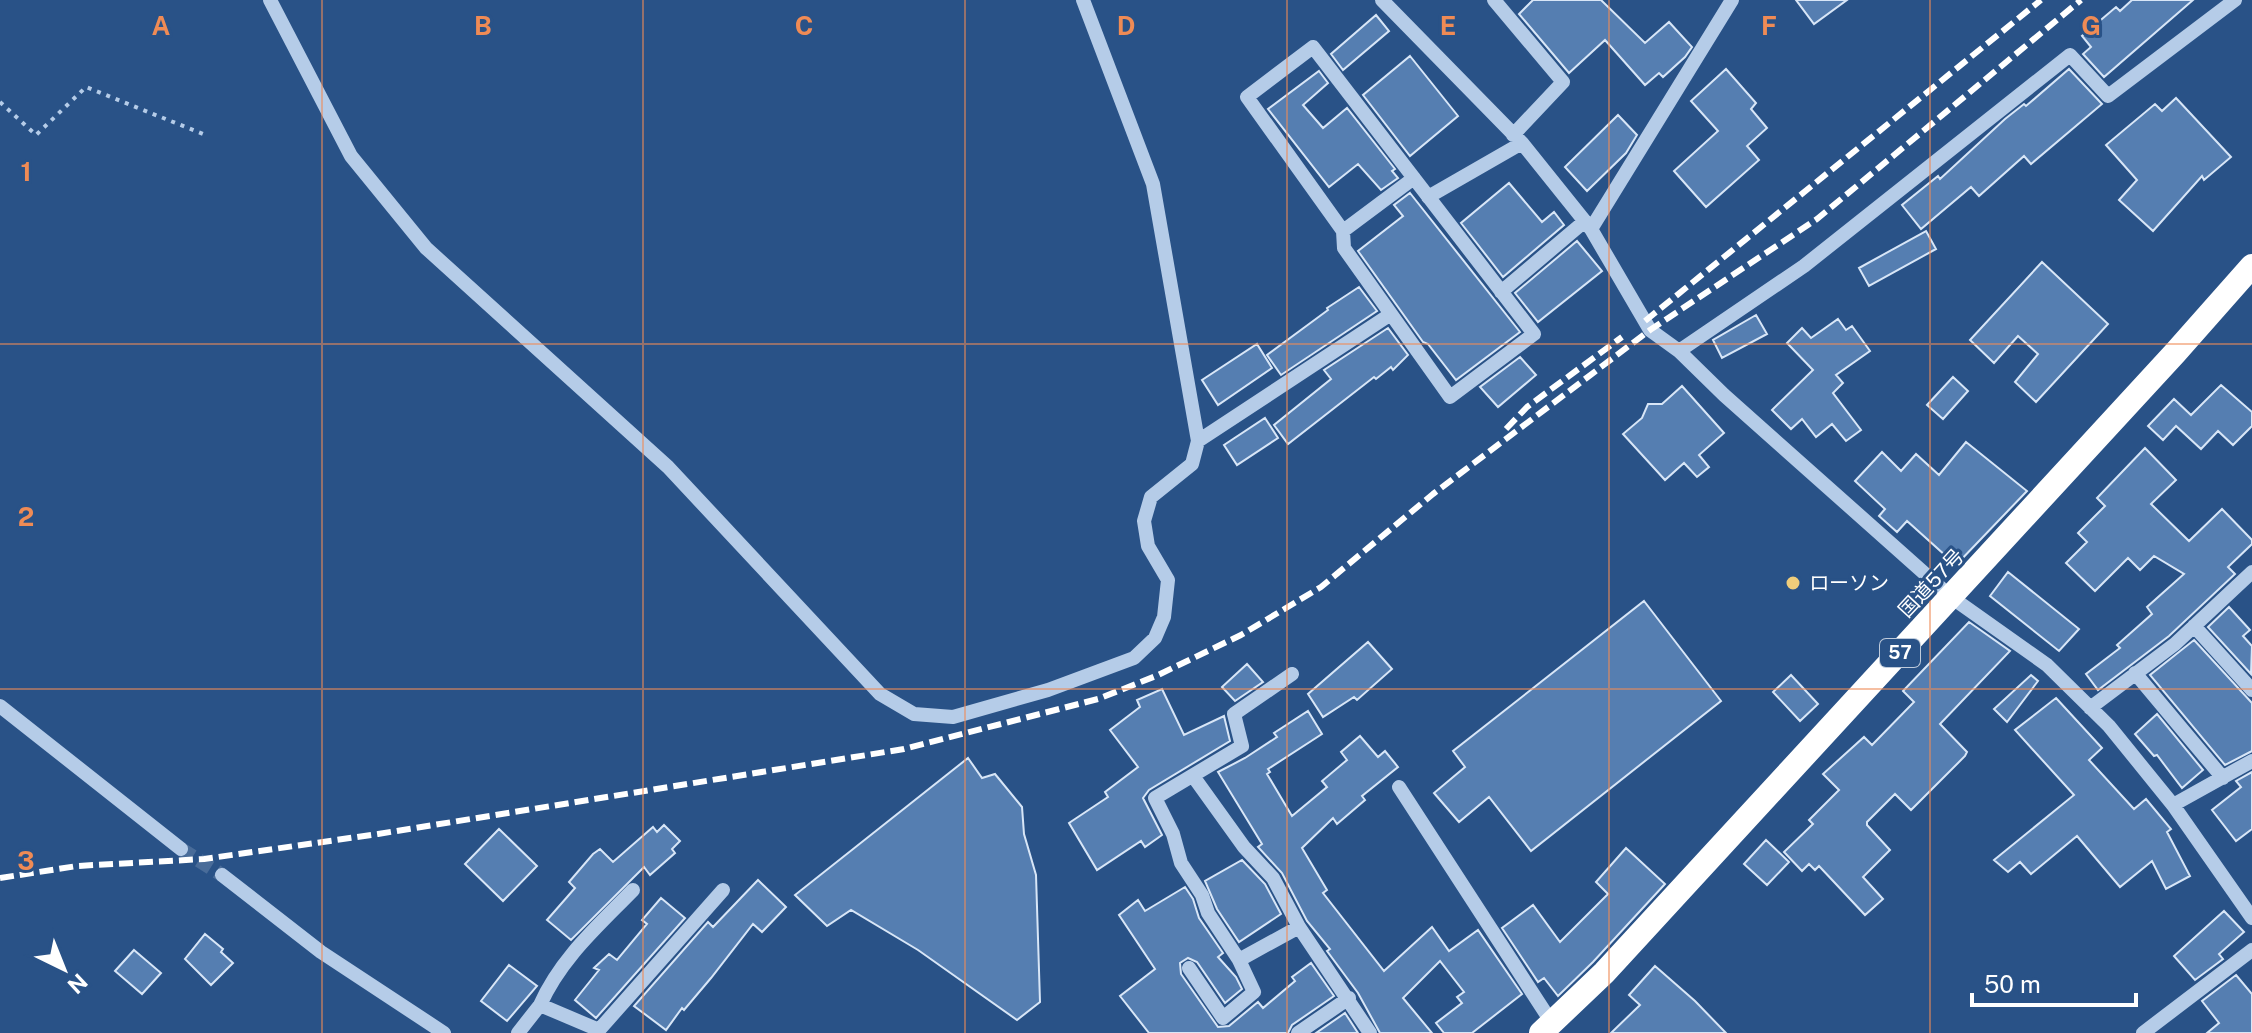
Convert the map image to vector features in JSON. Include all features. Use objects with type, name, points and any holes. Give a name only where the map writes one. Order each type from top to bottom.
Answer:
[{"type":"highway","name":"国道57号","points":[[1547,1028],[1604,973],[2252,266]]},
{"type":"street","points":[[270,0],[351,156],[426,248],[668,467],[880,694],[914,714],[953,717],[1048,690],[1134,658],[1155,638],[1164,617],[1168,580],[1148,546],[1144,521],[1151,497],[1192,464],[1198,441],[1153,184],[1083,0]]},
{"type":"street","points":[[1382,0],[1517,139],[1588,225],[1650,330],[1679,351],[1724,395],[1951,597],[2047,665],[2109,726],[2173,805],[2252,918]]},
{"type":"street","points":[[1428,197],[1517,139],[1563,82],[1494,0]]},
{"type":"street","points":[[1501,292],[1588,225],[1732,0]]},
{"type":"street","points":[[1679,351],[1804,266],[2070,55],[2108,96],[2235,0]]},
{"type":"street","points":[[1313,47],[1428,197],[1534,334],[1450,397],[1344,248],[1343,231],[1247,97],[1313,47]]},
{"type":"street","points":[[1343,231],[1414,178]]},
{"type":"street","points":[[1198,441],[1391,314]]},
{"type":"street","points":[[2090,708],[2194,626],[2252,572]]},
{"type":"street","points":[[2194,626],[2252,690]]},
{"type":"street","points":[[2135,673],[2223,778]]},
{"type":"street","points":[[1189,968],[1223,1018],[1254,992],[1239,960],[1208,913],[1202,895],[1181,863],[1173,834],[1155,798],[1242,746],[1234,714],[1292,674]]},
{"type":"street","points":[[0,706],[181,849]]},
{"type":"street","points":[[2173,805],[2252,761]]},
{"type":"street","points":[[1193,776],[1244,847],[1273,878],[1299,927],[1370,1033]]},
{"type":"street","points":[[1399,787],[1547,1028]]},
{"type":"street","points":[[222,875],[321,952],[444,1033]]},
{"type":"street","points":[[518,1033],[540,1005],[552,978],[571,953],[633,890]]},
{"type":"street","points":[[540,1005],[599,1030],[723,890]]},
{"type":"street","points":[[1239,960],[1299,927]]},
{"type":"street","points":[[2143,1033],[2252,950]]},
{"type":"street","points":[[1298,1033],[1349,998]]},
{"type":"path","points":[[0,102],[36,135],[86,87],[208,136]]},
{"type":"building","points":[[1533,0],[1601,0],[1645,43],[1669,22],[1692,47],[1663,77],[1659,73],[1645,85],[1605,40],[1569,73],[1519,14]]},
{"type":"building","points":[[1796,0],[1847,0],[1814,24]]},
{"type":"building","points":[[2132,0],[2193,0],[2104,77],[2083,54],[2091,47],[2082,36],[2116,7],[2120,11]]},
{"type":"building","points":[[1376,15],[1389,31],[1343,70],[1331,54]]},
{"type":"building","points":[[1410,56],[1458,116],[1410,156],[1363,95]]},
{"type":"building","points":[[1726,69],[1756,103],[1751,109],[1767,128],[1747,146],[1759,160],[1706,207],[1674,171],[1718,131],[1691,101]]},
{"type":"building","points":[[2069,69],[2102,104],[2031,164],[2024,156],[1979,196],[1971,187],[1921,229],[1902,205],[1938,176],[1940,179],[2005,119],[2024,104],[2026,106]]},
{"type":"building","points":[[1319,71],[1328,83],[1303,105],[1323,128],[1347,108],[1395,169],[1392,171],[1398,178],[1381,190],[1358,164],[1329,187],[1268,109]]},
{"type":"building","points":[[2176,98],[2231,157],[2204,180],[2202,176],[2153,231],[2119,200],[2137,180],[2106,145],[2155,104],[2162,111]]},
{"type":"building","points":[[1618,115],[1637,135],[1626,153],[1587,191],[1565,167]]},
{"type":"building","points":[[1509,183],[1542,222],[1554,212],[1564,225],[1503,277],[1461,223]]},
{"type":"building","points":[[1410,193],[1520,332],[1456,380],[1428,344],[1423,342],[1358,251],[1403,216],[1394,205]]},
{"type":"building","points":[[1926,231],[1936,249],[1869,286],[1859,268]]},
{"type":"building","points":[[1577,241],[1602,271],[1538,322],[1515,293]]},
{"type":"building","points":[[2042,262],[2108,324],[2036,402],[2015,382],[2038,354],[2018,336],[1994,363],[1970,340]]},
{"type":"building","points":[[1359,287],[1377,311],[1281,375],[1267,355]]},
{"type":"building","points":[[1756,315],[1767,334],[1722,358],[1713,340]]},
{"type":"building","points":[[1838,319],[1846,330],[1852,326],[1870,351],[1836,375],[1843,383],[1833,393],[1861,430],[1846,441],[1832,424],[1816,437],[1802,419],[1791,429],[1772,410],[1813,370],[1787,343],[1802,328],[1811,338]]},
{"type":"building","points":[[1388,328],[1408,355],[1393,370],[1391,367],[1376,379],[1374,377],[1288,444],[1274,425],[1331,379],[1324,370]]},
{"type":"building","points":[[1257,344],[1272,368],[1218,405],[1202,380]]},
{"type":"building","points":[[1520,357],[1536,375],[1498,407],[1480,387]]},
{"type":"building","points":[[1953,377],[1968,391],[1943,419],[1927,405]]},
{"type":"building","points":[[2221,385],[2252,412],[2252,426],[2233,445],[2218,431],[2201,449],[2176,426],[2163,440],[2148,426],[2174,399],[2191,415]]},
{"type":"building","points":[[1682,386],[1724,433],[1699,455],[1709,467],[1697,477],[1684,463],[1665,480],[1623,434],[1642,418],[1648,404],[1662,404]]},
{"type":"building","points":[[1265,418],[1278,438],[1237,465],[1224,445]]},
{"type":"building","points":[[1966,442],[2027,491],[1956,565],[1907,521],[1897,532],[1879,516],[1885,509],[1855,481],[1882,452],[1901,471],[1916,454],[1939,475]]},
{"type":"building","points":[[2145,448],[2176,480],[2151,504],[2189,541],[2222,509],[2252,540],[2252,544],[2228,567],[2235,574],[2169,636],[2098,690],[2086,674],[2120,648],[2117,645],[2152,614],[2147,607],[2184,574],[2154,556],[2140,570],[2128,558],[2095,591],[2066,563],[2087,542],[2078,533],[2105,506],[2097,498]]},
{"type":"building","points":[[2008,572],[2079,629],[2059,651],[1990,596]]},
{"type":"building","points":[[1644,601],[1721,701],[1531,851],[1489,797],[1459,822],[1434,793],[1465,767],[1453,751]]},
{"type":"building","points":[[2229,607],[2250,630],[2243,636],[2252,646],[2251,674],[2208,627]]},
{"type":"building","points":[[1969,622],[2010,651],[1940,724],[1967,752],[1965,756],[1911,810],[1895,794],[1867,822],[1890,850],[1863,877],[1883,899],[1865,915],[1819,866],[1815,870],[1809,864],[1802,871],[1784,852],[1813,824],[1809,820],[1839,790],[1823,774],[1864,737],[1872,745],[1914,702],[1903,691]]},
{"type":"building","points":[[2194,640],[2252,703],[2252,751],[2225,765],[2150,675]]},
{"type":"building","points":[[1368,642],[1392,669],[1357,700],[1354,697],[1323,717],[1308,694]]},
{"type":"building","points":[[1247,664],[1263,682],[1235,701],[1222,687]]},
{"type":"building","points":[[1791,675],[1818,704],[1800,721],[1773,692]]},
{"type":"building","points":[[2031,675],[2038,681],[2007,722],[1994,709]]},
{"type":"building","points":[[1162,689],[1184,735],[1224,716],[1230,741],[1149,790],[1143,798],[1162,835],[1145,847],[1141,841],[1097,870],[1069,823],[1108,797],[1105,792],[1138,767],[1110,730],[1140,707],[1137,700]]},
{"type":"building","points":[[2056,698],[2102,748],[2089,760],[2134,809],[2146,799],[2171,829],[2167,832],[2190,876],[2166,889],[2152,861],[2120,887],[2077,836],[2031,874],[2020,862],[2008,872],[1994,860],[2074,795],[2015,730]]},
{"type":"building","points":[[1308,711],[1322,734],[1268,769],[1270,772],[1267,774],[1292,816],[1327,787],[1322,781],[1347,760],[1341,752],[1360,736],[1378,757],[1385,751],[1398,767],[1362,796],[1365,800],[1337,824],[1333,818],[1302,848],[1327,890],[1323,893],[1384,971],[1432,927],[1449,951],[1478,930],[1522,994],[1472,1033],[1444,1033],[1436,1023],[1462,1003],[1457,997],[1464,992],[1440,961],[1403,998],[1432,1033],[1380,1033],[1358,993],[1327,951],[1330,949],[1307,921],[1282,873],[1258,847],[1262,844],[1218,772],[1277,737],[1274,733]]},
{"type":"building","points":[[2157,714],[2203,770],[2182,788],[2157,755],[2154,756],[2135,734]]},
{"type":"building","points":[[968,758],[982,778],[995,774],[1022,807],[1024,834],[1036,875],[1040,1002],[1017,1020],[918,950],[851,910],[827,926],[795,895]]},
{"type":"building","points":[[2252,772],[2252,829],[2236,841],[2212,810],[2241,787],[2236,781]]},
{"type":"building","points":[[664,825],[680,841],[672,849],[675,853],[650,875],[644,867],[571,940],[547,920],[575,888],[569,882],[593,854],[600,849],[613,862],[653,827],[657,832]]},
{"type":"building","points":[[499,829],[537,866],[503,901],[465,864]]},
{"type":"building","points":[[1766,840],[1789,862],[1767,885],[1744,864]]},
{"type":"building","points":[[1626,848],[1665,884],[1558,996],[1544,978],[1538,982],[1502,928],[1533,905],[1560,942],[1608,894],[1596,882]]},
{"type":"building","points":[[1242,860],[1265,884],[1281,914],[1239,942],[1217,909],[1205,881]]},
{"type":"building","points":[[758,880],[786,907],[762,932],[753,924],[666,1030],[634,1006],[708,922],[713,927]]},
{"type":"building","points":[[1185,887],[1199,918],[1223,953],[1218,957],[1242,989],[1225,1003],[1197,962],[1188,958],[1180,963],[1181,974],[1218,1027],[1229,1026],[1258,1002],[1263,1008],[1295,981],[1292,977],[1311,963],[1334,996],[1292,1025],[1288,1033],[1149,1033],[1120,996],[1155,969],[1119,915],[1138,900],[1145,911]]},
{"type":"building","points":[[661,898],[685,918],[596,1018],[575,1000],[599,970],[594,968],[609,954],[617,960],[647,924],[642,920]]},
{"type":"building","points":[[2224,911],[2244,932],[2219,954],[2223,959],[2195,980],[2174,956]]},
{"type":"building","points":[[205,934],[223,949],[221,952],[233,963],[211,985],[185,959]]},
{"type":"building","points":[[134,950],[161,973],[142,994],[115,971]]},
{"type":"building","points":[[509,965],[537,986],[507,1021],[481,1001]]},
{"type":"building","points":[[1655,966],[1726,1033],[1611,1033],[1640,1005],[1629,995]]},
{"type":"building","points":[[2236,975],[2252,994],[2252,1033],[2207,1033],[2219,1023],[2202,1001]]},
{"type":"building","points":[[1345,1013],[1358,1033],[1316,1033]]},
{"type":"tunnel","points":[[181,849],[222,875]]},
{"type":"railway","points":[[1645,321],[2041,0]]},
{"type":"railway","points":[[0,878],[77,866],[204,859],[904,749],[1098,699],[1156,676],[1241,635],[1321,587],[1433,494],[1650,330],[1817,219],[2081,0]]},
{"type":"railway","points":[[1506,429],[1527,407],[1622,337]]},
{"type":"place","name":"ローソン","points":[[1793,583]]}]
